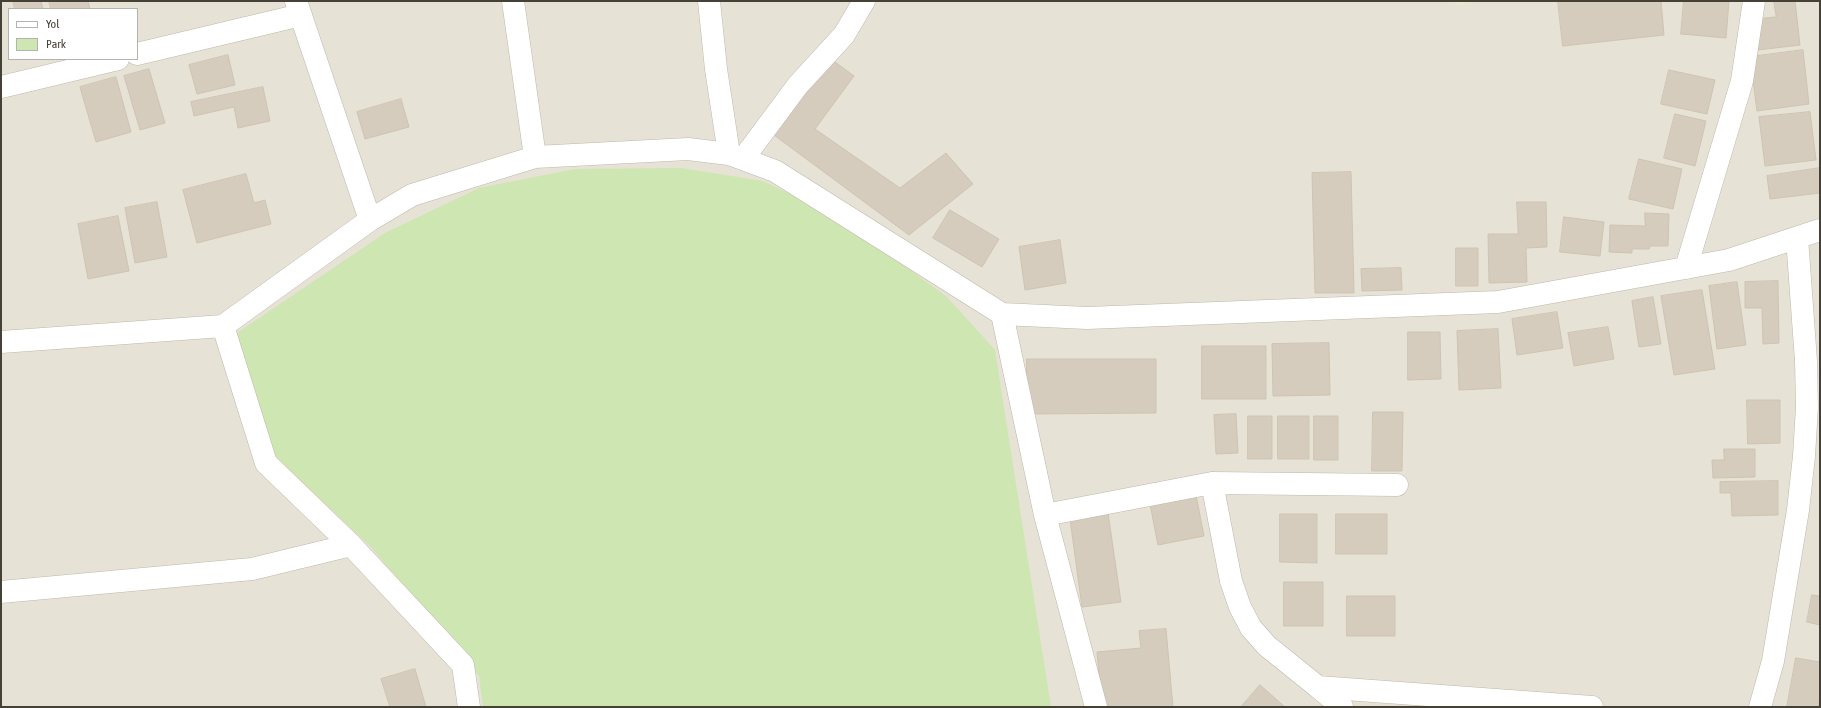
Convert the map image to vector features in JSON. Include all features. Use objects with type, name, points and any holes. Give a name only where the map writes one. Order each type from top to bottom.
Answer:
[{"type":"street","points":[[513,1],[514,22],[535,157]]},
{"type":"street","points":[[709,1],[716,69],[736,157]]},
{"type":"street","points":[[736,157],[844,35],[864,1]]},
{"type":"street","points":[[1686,268],[1742,82],[1754,1]]},
{"type":"street","points":[[138,54],[298,8],[370,220]]},
{"type":"street","points":[[1,87],[114,60]]},
{"type":"street","points":[[1,342],[223,326],[370,220],[412,195],[535,157],[688,149],[736,157],[775,171],[1002,314],[1087,318],[1498,302],[1729,260],[1820,230]]},
{"type":"street","points":[[1760,707],[1773,661],[1798,510],[1804,456],[1807,407],[1806,361],[1797,238]]},
{"type":"street","points":[[1002,314],[1046,515],[1096,707]]},
{"type":"street","points":[[223,326],[266,463],[351,545],[463,665],[469,707]]},
{"type":"street","points":[[1046,515],[1212,482],[1397,485]]},
{"type":"street","points":[[1212,482],[1231,581],[1240,607],[1251,628],[1267,646],[1342,707]]},
{"type":"street","points":[[1,592],[252,569],[351,545]]},
{"type":"street","points":[[1318,687],[1592,707]]},
{"type":"shaded area","points":[[1,1],[1820,1],[1820,707],[1,707]]},
{"type":"shaded area","points":[[1455,1],[1480,1],[1456,6]]},
{"type":"green space","points":[[681,168],[763,181],[839,218],[947,297],[995,350],[1051,707],[483,707],[479,676],[371,547],[268,450],[237,333],[385,233],[479,188],[575,169]]},
{"type":"building","points":[[13,1],[41,1],[43,8],[15,8]]},
{"type":"building","points":[[49,1],[88,1],[90,8],[51,8]]},
{"type":"building","points":[[1558,1],[1661,1],[1664,35],[1563,46]]},
{"type":"building","points":[[1684,1],[1729,1],[1726,38],[1681,34]]},
{"type":"building","points":[[1774,1],[1795,1],[1800,45],[1758,50],[1755,19],[1776,17]]},
{"type":"building","points":[[1803,50],[1809,104],[1757,111],[1750,57]]},
{"type":"building","points":[[228,55],[235,85],[197,94],[189,65]]},
{"type":"building","points":[[831,59],[854,76],[815,129],[900,188],[946,153],[973,184],[909,235],[774,135]]},
{"type":"building","points":[[149,69],[165,123],[140,130],[124,76]]},
{"type":"building","points":[[1669,70],[1715,80],[1707,114],[1661,104]]},
{"type":"building","points":[[116,77],[131,132],[96,142],[80,87]]},
{"type":"building","points":[[263,87],[270,121],[238,128],[234,107],[194,116],[191,102]]},
{"type":"building","points":[[401,99],[409,127],[365,139],[357,112]]},
{"type":"building","points":[[1810,112],[1816,160],[1765,166],[1759,117]]},
{"type":"building","points":[[1675,114],[1706,121],[1695,166],[1664,158]]},
{"type":"building","points":[[1639,159],[1682,169],[1673,209],[1629,199]]},
{"type":"building","points":[[1820,168],[1820,193],[1770,199],[1767,176]]},
{"type":"building","points":[[1351,172],[1354,293],[1315,293],[1312,173]]},
{"type":"building","points":[[246,174],[254,203],[265,200],[271,224],[197,243],[183,190]]},
{"type":"building","points":[[157,202],[167,257],[135,263],[125,208]]},
{"type":"building","points":[[1517,202],[1546,202],[1547,247],[1526,248],[1527,282],[1489,283],[1488,234],[1518,234]]},
{"type":"building","points":[[950,210],[999,239],[982,267],[933,238]]},
{"type":"building","points":[[1645,213],[1669,214],[1668,246],[1650,246],[1649,249],[1632,249],[1632,253],[1609,252],[1610,225],[1645,226]]},
{"type":"building","points":[[118,216],[129,271],[88,279],[78,224]]},
{"type":"building","points":[[1564,217],[1604,222],[1600,256],[1560,252]]},
{"type":"building","points":[[1060,240],[1066,283],[1025,290],[1019,247]]},
{"type":"building","points":[[1456,248],[1478,248],[1478,286],[1456,286]]},
{"type":"building","points":[[1401,268],[1402,290],[1362,291],[1361,269]]},
{"type":"building","points":[[1778,281],[1779,343],[1763,344],[1762,308],[1745,308],[1745,282]]},
{"type":"building","points":[[1737,282],[1746,345],[1717,349],[1709,286]]},
{"type":"building","points":[[1702,290],[1715,369],[1674,375],[1661,296]]},
{"type":"building","points":[[1653,297],[1661,344],[1639,347],[1632,301]]},
{"type":"building","points":[[1557,312],[1563,348],[1517,355],[1512,319]]},
{"type":"building","points":[[1608,327],[1614,359],[1574,366],[1568,333]]},
{"type":"building","points":[[1498,329],[1501,388],[1459,390],[1457,331]]},
{"type":"building","points":[[1408,332],[1440,332],[1441,379],[1408,380]]},
{"type":"building","points":[[1329,343],[1330,395],[1273,396],[1272,344]]},
{"type":"building","points":[[1202,346],[1266,346],[1266,399],[1202,399]]},
{"type":"building","points":[[1027,359],[1156,359],[1156,413],[1027,414]]},
{"type":"building","points":[[1747,400],[1780,400],[1780,443],[1748,444]]},
{"type":"building","points":[[1373,412],[1403,412],[1402,471],[1372,471]]},
{"type":"building","points":[[1236,414],[1238,453],[1216,454],[1214,415]]},
{"type":"building","points":[[1248,416],[1272,416],[1272,459],[1248,459]]},
{"type":"building","points":[[1278,416],[1309,416],[1309,459],[1278,459]]},
{"type":"building","points":[[1314,416],[1338,416],[1338,460],[1314,460]]},
{"type":"building","points":[[1724,449],[1755,449],[1755,477],[1713,478],[1712,460],[1724,460]]},
{"type":"building","points":[[1778,481],[1778,515],[1732,516],[1731,493],[1720,493],[1720,482]]},
{"type":"building","points":[[1196,495],[1204,536],[1158,545],[1150,504]]},
{"type":"building","points":[[1108,513],[1121,602],[1082,607],[1070,519]]},
{"type":"building","points":[[1280,514],[1317,514],[1317,563],[1280,562]]},
{"type":"building","points":[[1336,514],[1387,514],[1387,554],[1336,554]]},
{"type":"building","points":[[1284,582],[1323,582],[1323,626],[1284,626]]},
{"type":"building","points":[[1812,595],[1820,596],[1820,625],[1807,622]]},
{"type":"building","points":[[1347,596],[1395,596],[1395,636],[1347,636]]},
{"type":"building","points":[[1166,629],[1173,707],[1102,707],[1097,652],[1141,648],[1139,631]]},
{"type":"building","points":[[1796,658],[1820,662],[1820,697],[1818,707],[1787,707]]},
{"type":"building","points":[[415,669],[426,707],[390,707],[381,679]]},
{"type":"building","points":[[1260,685],[1285,707],[1241,707]]}]
